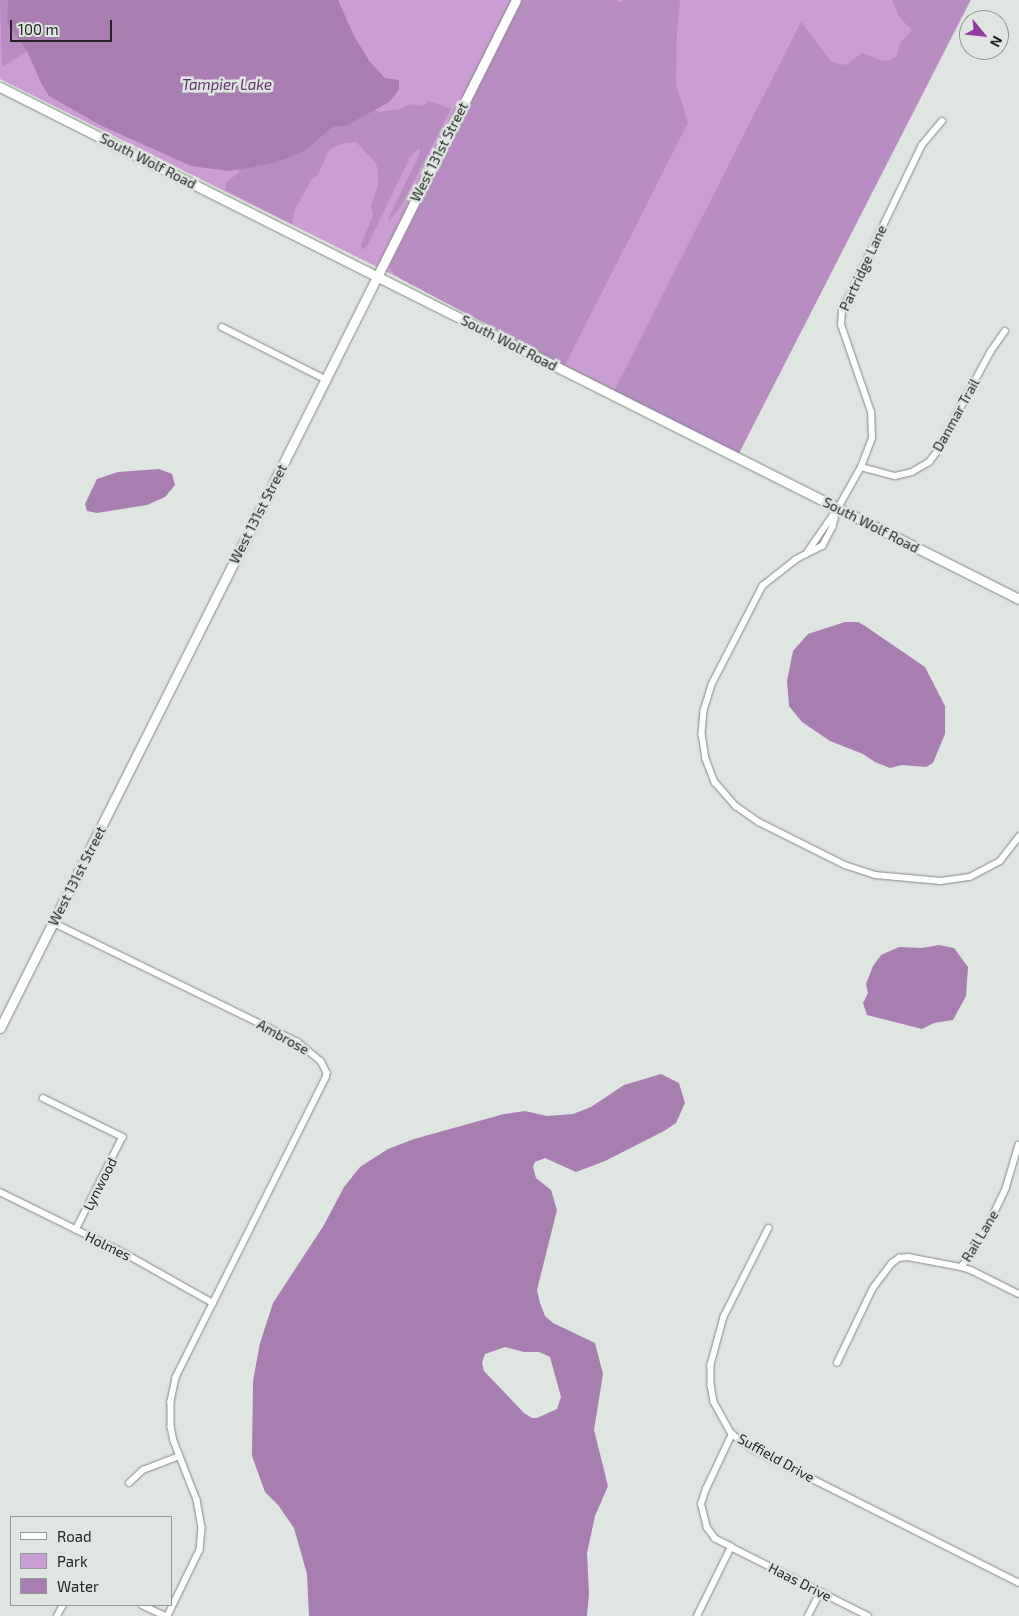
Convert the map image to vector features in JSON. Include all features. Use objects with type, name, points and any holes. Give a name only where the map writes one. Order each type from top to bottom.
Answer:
[{"type":"street","name":"West 131st Street","points":[[0,1028],[3,1013],[54,923],[376,276],[516,0]]},
{"type":"street","name":"South Wolf Road","points":[[0,87],[1019,599]]},
{"type":"street","name":"Partridge Lane","points":[[838,508],[870,448],[873,428],[870,412],[841,325],[842,311],[922,145],[942,121]]},
{"type":"street","points":[[222,327],[325,380]]},
{"type":"street","name":"Danmar Trail","points":[[861,468],[896,476],[912,472],[929,462],[936,453],[991,351],[1005,331]]},
{"type":"street","points":[[804,556],[838,508]]},
{"type":"street","points":[[838,508],[834,527],[824,546],[780,570],[763,586],[707,699],[703,723],[704,746],[710,772],[724,794],[736,806],[758,822],[845,865],[880,876],[941,881],[970,877],[1000,861],[1019,837]]},
{"type":"street","name":"Ambrose","points":[[54,923],[298,1042],[321,1061],[325,1067],[326,1078],[176,1378],[172,1392],[171,1427],[179,1456],[200,1513],[201,1540],[194,1563],[167,1616]]},
{"type":"street","name":"Lynwood","points":[[43,1098],[123,1137],[76,1230]]},
{"type":"street","name":"Rail Lane","points":[[1019,1145],[1006,1190],[988,1227],[968,1260],[961,1267],[971,1270],[1019,1294]]},
{"type":"street","name":"Holmes","points":[[0,1192],[148,1266],[214,1303]]},
{"type":"street","name":"Suffield Drive","points":[[769,1228],[724,1317],[711,1365],[711,1385],[714,1402],[732,1434],[753,1449],[1019,1583]]},
{"type":"street","points":[[837,1363],[873,1288],[892,1263],[899,1258],[908,1257],[961,1267]]},
{"type":"street","name":"Haas Drive","points":[[732,1434],[706,1489],[701,1504],[706,1528],[715,1539],[731,1548],[868,1616]]},
{"type":"street","points":[[129,1483],[143,1470],[179,1456]]},
{"type":"street","points":[[697,1616],[731,1548]]},
{"type":"street","points":[[808,1616],[820,1592]]},
{"type":"street","points":[[144,1606],[167,1616]]},
{"type":"green space","points":[[0,0],[971,0],[966,10],[959,10],[959,23],[737,457],[401,279],[0,79]]},
{"type":"shaded area","points":[[0,0],[8,0],[7,23],[27,51],[2,67]]},
{"type":"shaded area","points":[[523,0],[616,0],[621,3],[623,0],[680,0],[677,30],[676,84],[688,123],[565,365],[401,279],[391,271],[390,266]]},
{"type":"shaded area","points":[[892,0],[970,0],[965,10],[959,10],[959,22],[737,457],[614,391],[801,22],[830,60],[843,65],[849,63],[862,53],[883,61],[897,56],[900,43],[912,30],[900,18]]},
{"type":"shaded area","points":[[429,101],[451,109],[401,206],[389,221],[389,217],[420,153],[419,148],[410,157],[367,246],[362,250],[361,245],[373,215],[371,205],[378,186],[378,173],[376,163],[356,142],[341,144],[329,150],[318,175],[312,179],[295,209],[292,224],[225,190],[226,183],[238,173],[240,168],[271,164],[306,150],[334,126],[346,126],[374,110],[380,112],[401,109],[410,104],[423,106]]},
{"type":"water","name":"Tampier Lake","points":[[8,0],[338,0],[354,36],[370,62],[385,78],[399,80],[399,90],[389,102],[346,126],[334,126],[306,150],[271,164],[229,171],[191,166],[100,125],[49,96],[27,51],[7,23]]},
{"type":"water","points":[[159,469],[172,474],[175,485],[165,497],[147,505],[97,513],[87,511],[85,504],[97,479],[118,472]]},
{"type":"water","points":[[845,622],[858,622],[925,667],[945,706],[945,734],[933,763],[926,767],[902,765],[890,768],[875,762],[863,754],[830,741],[802,722],[789,706],[787,681],[793,651],[808,634]]},
{"type":"water","points":[[939,945],[954,948],[968,967],[966,996],[953,1020],[934,1023],[922,1029],[867,1015],[863,1003],[868,993],[866,984],[873,966],[881,955],[899,947],[922,948]]},
{"type":"water","points":[[661,1074],[679,1083],[685,1103],[676,1123],[605,1161],[576,1172],[545,1158],[535,1162],[533,1167],[536,1178],[551,1190],[557,1210],[537,1290],[540,1303],[545,1316],[553,1323],[595,1343],[603,1374],[594,1430],[608,1486],[595,1516],[587,1553],[589,1594],[587,1616],[309,1616],[307,1574],[294,1528],[278,1505],[265,1492],[252,1456],[253,1381],[260,1343],[273,1303],[324,1225],[344,1187],[360,1167],[388,1149],[414,1139],[504,1114],[525,1111],[547,1116],[573,1114],[591,1107],[624,1085]],"holes":[[[505,1347],[524,1352],[539,1352],[550,1357],[561,1397],[557,1409],[537,1418],[532,1418],[524,1413],[484,1371],[482,1363],[485,1354]]]}]
